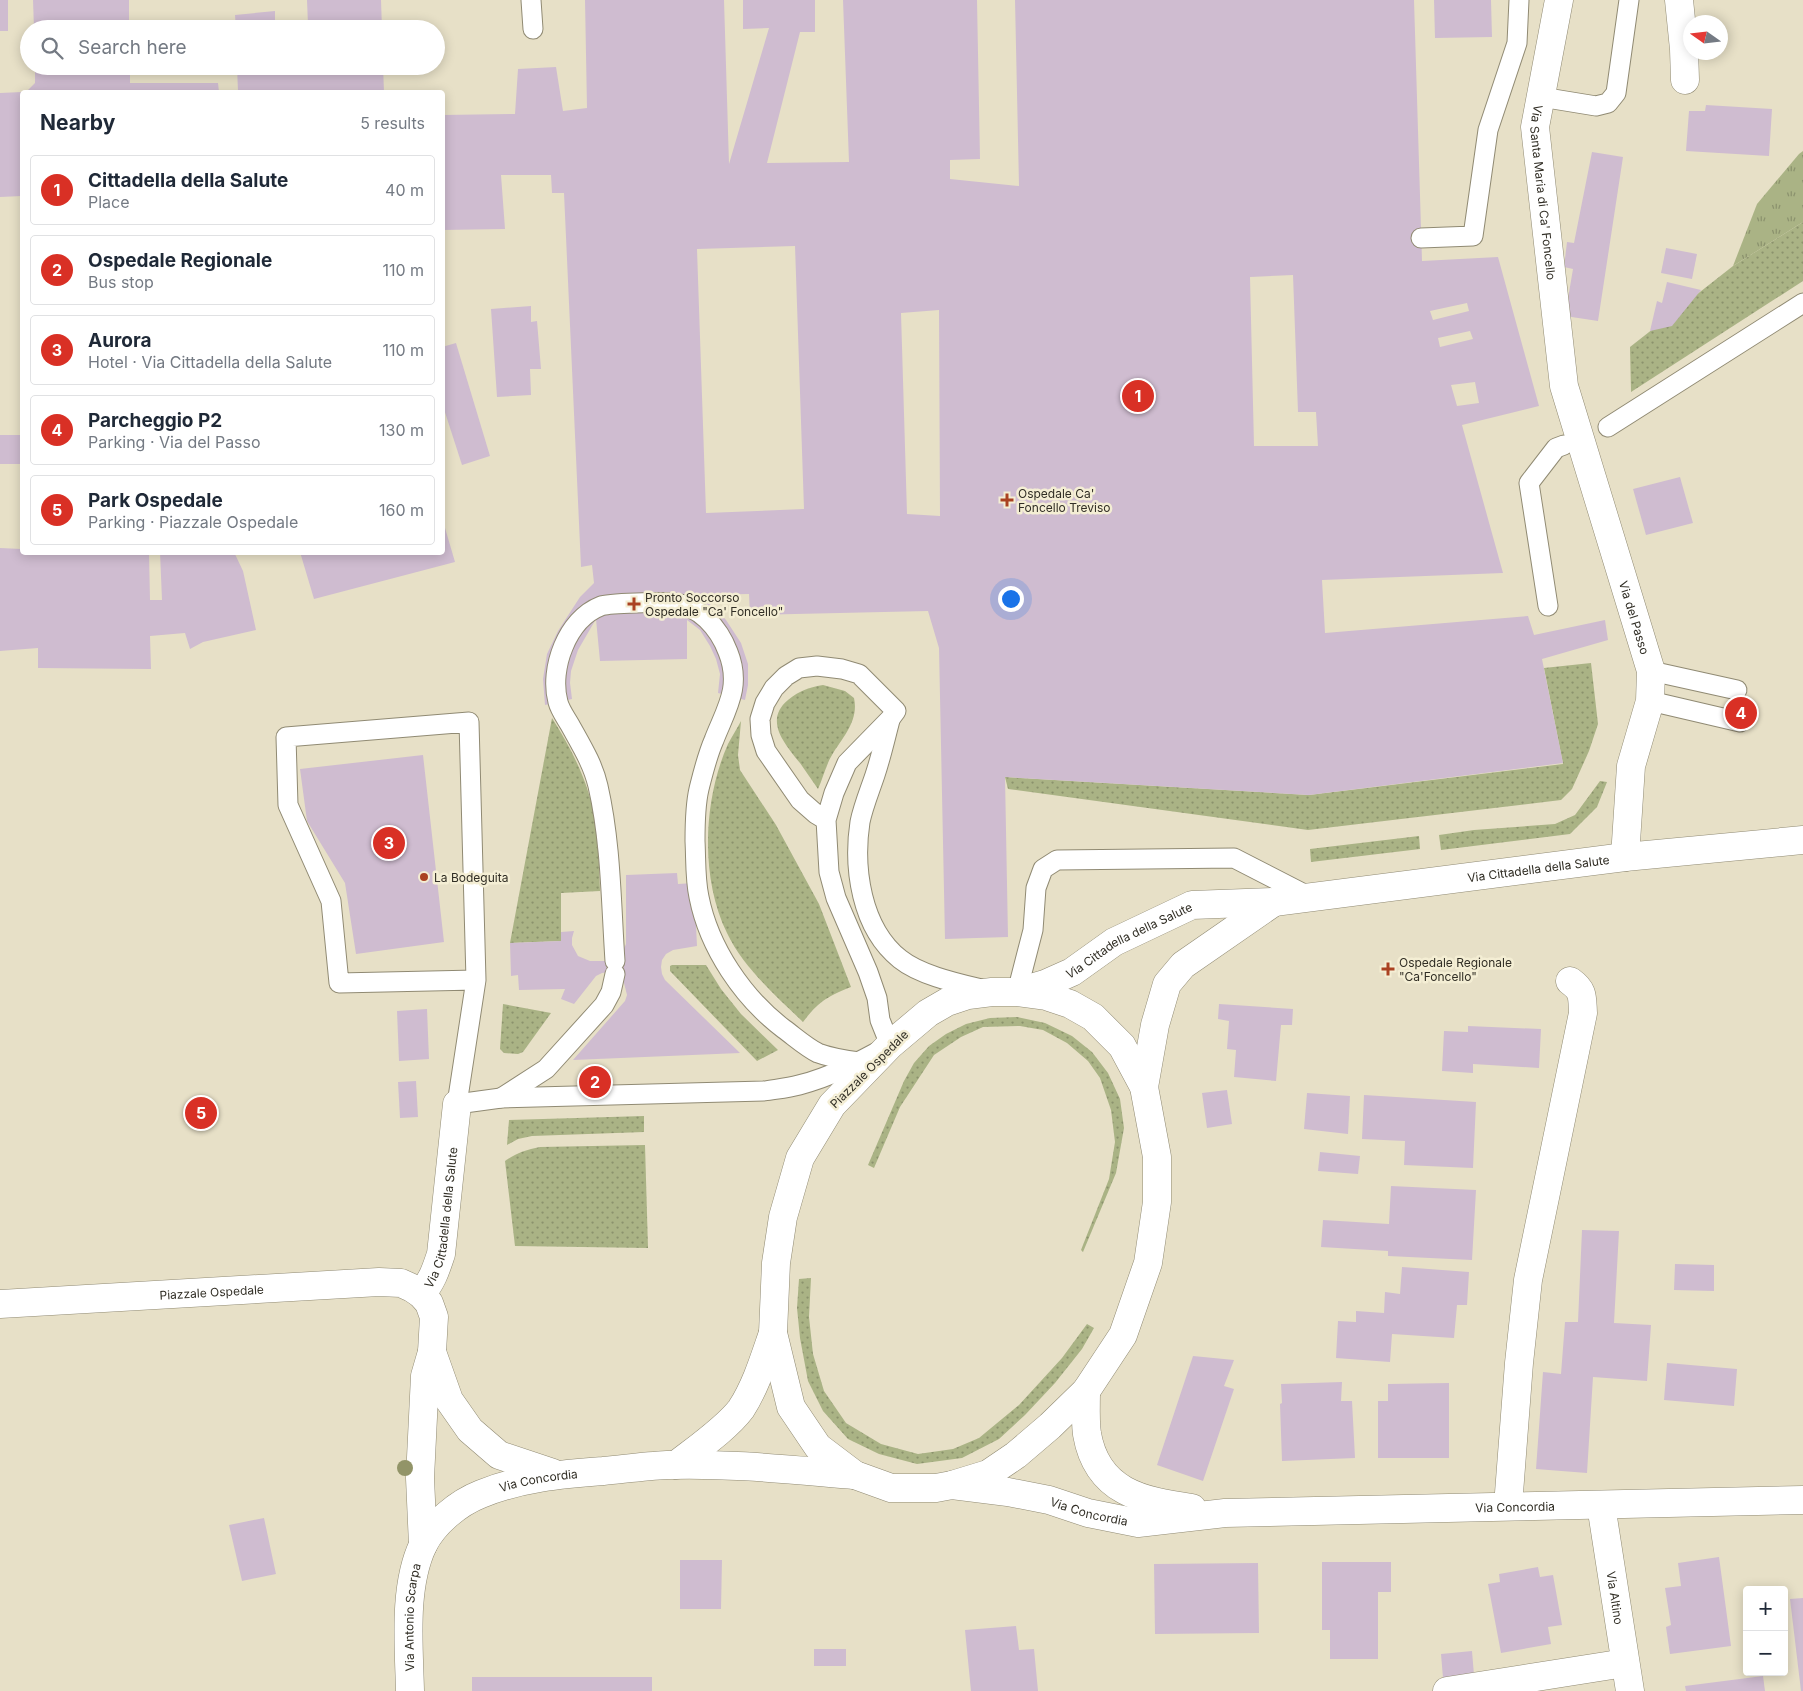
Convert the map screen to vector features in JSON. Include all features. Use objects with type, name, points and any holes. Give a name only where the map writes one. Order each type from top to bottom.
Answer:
[{"type":"street","name":"Via Santa Maria di Ca' Foncello","points":[[1559,0],[1535,127],[1564,386]]},
{"type":"street","points":[[1679,0],[1685,80]]},
{"type":"street","name":"Via del Passo","points":[[1564,386],[1652,672],[1650,701],[1631,766],[1625,857]]},
{"type":"street","name":"Via Cittadella della Salute","points":[[1005,992],[1045,984],[1072,972],[1114,942],[1192,905],[1274,902],[1625,857],[1803,840]]},
{"type":"street","name":"Via Cittadella della Salute","points":[[1144,1087],[1155,1025],[1167,984],[1183,965],[1274,902]]},
{"type":"street","points":[[1508,1506],[1519,1363],[1528,1280],[1582,1013],[1580,988],[1570,981]]},
{"type":"street","name":"Piazzale Ospedale","points":[[1005,992],[1046,996],[1070,1004],[1093,1017],[1122,1046],[1144,1087],[1157,1157],[1157,1202],[1148,1264],[1123,1335],[1086,1391],[1050,1426],[1016,1455],[988,1474],[936,1488],[891,1488],[856,1475],[818,1447],[791,1406],[773,1333],[776,1263],[783,1217],[800,1158],[832,1105],[890,1045],[928,1013],[946,1002],[968,995],[1005,992]]},
{"type":"street","name":"Via Cittadella della Salute","points":[[423,1545],[420,1478],[425,1376],[432,1352],[434,1317],[429,1303],[421,1294],[429,1285],[436,1271],[441,1254],[456,1104]]},
{"type":"street","name":"Piazzale Ospedale","points":[[0,1304],[379,1282],[401,1284],[421,1294]]},
{"type":"street","points":[[676,1466],[715,1434],[740,1410],[758,1376],[773,1333]]},
{"type":"street","name":"Via Cittadella della Salute","points":[[432,1352],[449,1400],[470,1430],[499,1455],[559,1475]]},
{"type":"street","name":"Via Concordia","points":[[1086,1391],[1087,1432],[1091,1450],[1099,1467],[1110,1480],[1122,1490],[1139,1498],[1161,1504],[1225,1513]]},
{"type":"street","name":"Via Concordia","points":[[423,1545],[440,1522],[458,1505],[480,1494],[523,1480],[559,1475],[676,1466],[763,1467],[856,1475]]},
{"type":"street","points":[[420,1478],[436,1495],[458,1505]]},
{"type":"street","name":"Via Concordia","points":[[952,1485],[1049,1500],[1088,1513],[1138,1523],[1225,1513],[1803,1500]]},
{"type":"street","name":"Via Altino","points":[[1601,1506],[1630,1691]]},
{"type":"street","name":"Via Antonio Scarpa","points":[[410,1691],[410,1610],[415,1568],[423,1545]]},
{"type":"street","points":[[1447,1691],[1625,1663]]},
{"type":"lane","points":[[531,0],[533,29]]},
{"type":"lane","points":[[1421,238],[1473,236],[1488,130],[1517,43],[1519,0]]},
{"type":"lane","points":[[1542,97],[1596,106],[1608,103],[1616,93],[1629,0]]},
{"type":"lane","points":[[1608,427],[1803,303]]},
{"type":"lane","points":[[1548,606],[1529,483],[1556,448],[1564,445]]},
{"type":"lane","points":[[501,1098],[546,1069],[604,1004],[611,992],[615,967],[609,852],[602,806],[597,781],[588,757],[558,702],[555,686],[556,668],[561,652],[573,630],[587,613],[603,605],[674,603],[689,607],[702,614],[711,624],[728,651],[733,670],[732,697],[705,765],[698,792],[695,825],[699,897],[708,930],[738,982],[773,1021],[818,1053],[858,1062]]},
{"type":"lane","points":[[476,980],[339,983],[331,901],[288,805],[286,737],[469,722],[476,980],[456,1104],[501,1098],[764,1091],[799,1085],[858,1062],[890,1045],[880,1020],[877,998],[868,972],[836,898],[829,872],[826,848],[826,820],[846,763],[896,711],[859,674],[842,669],[817,666],[799,668],[786,676],[774,688],[765,703],[760,718],[761,735],[766,751],[800,800],[826,820]]},
{"type":"lane","points":[[1652,672],[1738,690]]},
{"type":"lane","points":[[1650,701],[1740,722]]},
{"type":"lane","points":[[890,719],[876,772],[860,820],[857,852],[862,893],[871,922],[884,942],[900,959],[923,972],[949,982],[1005,992],[1032,930],[1036,888],[1043,869],[1057,860],[1234,858],[1310,897]]},
{"type":"green space","points":[[1803,151],[1803,222],[1733,266],[1757,204]]},
{"type":"green space","points":[[1803,222],[1803,281],[1631,392],[1630,347],[1733,266]]},
{"type":"green space","points":[[1591,663],[1598,724],[1589,751],[1572,789],[1561,800],[1308,830],[1008,789],[1005,777],[1309,795],[1563,764],[1544,668]]},
{"type":"green space","points":[[823,685],[845,691],[854,698],[855,706],[849,728],[830,759],[818,789],[783,741],[779,733],[777,716],[788,700],[804,690]]},
{"type":"green space","points":[[552,718],[574,756],[590,796],[597,833],[600,891],[561,893],[561,941],[510,943]]},
{"type":"green space","points":[[741,721],[738,755],[740,770],[776,825],[819,904],[851,987],[824,1000],[803,1022],[742,958],[727,933],[718,911],[712,888],[708,839],[714,789],[728,744]]},
{"type":"green space","points":[[1600,781],[1607,782],[1597,807],[1570,834],[1441,850],[1439,835],[1474,830],[1555,824],[1575,815]]},
{"type":"green space","points":[[1419,836],[1420,849],[1311,862],[1310,849]]},
{"type":"green space","points":[[706,965],[721,989],[741,1014],[778,1050],[757,1061],[670,971],[670,966]]},
{"type":"green space","points":[[503,1004],[551,1013],[523,1052],[518,1054],[504,1053],[500,1049]]},
{"type":"green space","points":[[1017,1017],[1045,1023],[1072,1036],[1092,1052],[1108,1073],[1120,1099],[1124,1128],[1116,1173],[1083,1252],[1081,1250],[1109,1179],[1115,1142],[1111,1110],[1100,1078],[1088,1061],[1067,1043],[1043,1030],[1020,1026],[983,1027],[961,1037],[934,1055],[900,1107],[874,1168],[868,1165],[904,1081],[914,1063],[929,1046],[946,1034],[966,1024],[990,1018]]},
{"type":"green space","points":[[644,1116],[644,1132],[532,1136],[518,1139],[507,1145],[509,1120]]},
{"type":"green space","points":[[645,1145],[648,1248],[515,1246],[505,1161],[521,1152],[540,1147]]},
{"type":"green space","points":[[811,1278],[809,1317],[813,1354],[824,1391],[846,1423],[881,1444],[918,1454],[953,1449],[979,1438],[1019,1405],[1062,1358],[1087,1324],[1094,1328],[1082,1349],[1055,1383],[999,1439],[962,1458],[917,1464],[879,1454],[848,1439],[823,1411],[808,1381],[800,1338],[797,1308],[799,1279]]},
{"type":"building","points":[[0,0],[8,0],[8,31],[0,31]]},
{"type":"building","points":[[33,0],[129,0],[129,20],[34,20]]},
{"type":"building","points":[[307,0],[381,0],[382,20],[308,20]]},
{"type":"building","points":[[585,0],[724,0],[729,164],[769,28],[743,29],[743,0],[815,0],[815,32],[800,32],[767,163],[849,162],[843,0],[977,0],[980,159],[950,160],[950,179],[1019,186],[1015,0],[1414,0],[1422,261],[1498,257],[1539,406],[1462,425],[1503,573],[1322,580],[1325,633],[1528,616],[1534,635],[1605,620],[1608,640],[1542,659],[1563,763],[1309,795],[1005,777],[1008,937],[945,939],[939,648],[928,611],[750,615],[749,594],[687,595],[712,605],[726,620],[741,643],[748,664],[748,685],[745,700],[718,693],[720,674],[716,659],[700,630],[687,620],[687,659],[600,661],[596,619],[578,650],[571,671],[572,699],[545,705],[543,679],[547,654],[558,631],[580,597],[594,583],[592,565],[581,567],[564,193],[552,193],[551,175],[501,175],[505,229],[445,230],[445,115],[515,114],[518,69],[556,67],[563,111],[587,108]],"holes":[[[795,246],[804,509],[706,513],[697,249]],[[1293,275],[1298,412],[1316,412],[1318,446],[1254,446],[1250,277]],[[1467,303],[1469,311],[1433,320],[1430,311]],[[939,310],[940,516],[907,514],[901,313]],[[1470,331],[1473,339],[1440,347],[1438,338]],[[1475,382],[1479,403],[1457,406],[1451,385]]]},
{"type":"building","points":[[1434,0],[1491,0],[1492,37],[1435,38]]},
{"type":"building","points":[[275,11],[275,20],[235,20],[235,15]]},
{"type":"building","points":[[35,75],[130,75],[130,83],[218,83],[219,90],[28,90],[35,83]]},
{"type":"building","points":[[237,75],[383,75],[384,90],[238,90]]},
{"type":"building","points":[[20,92],[20,196],[0,197],[0,93]]},
{"type":"building","points":[[1706,105],[1772,109],[1769,156],[1686,151],[1689,111],[1705,111]]},
{"type":"building","points":[[1592,152],[1623,157],[1598,321],[1565,316],[1573,269],[1564,267],[1567,242],[1574,243]]},
{"type":"building","points":[[1666,248],[1697,254],[1692,279],[1661,273]]},
{"type":"building","points":[[1667,282],[1701,290],[1672,326],[1650,331],[1657,301],[1662,303]]},
{"type":"building","points":[[531,306],[531,322],[537,321],[541,369],[530,369],[531,395],[497,397],[491,309]]},
{"type":"building","points":[[456,343],[490,456],[462,465],[445,412],[445,346]]},
{"type":"building","points":[[0,435],[20,435],[20,464],[0,464]]},
{"type":"building","points":[[1680,477],[1693,523],[1646,535],[1633,489]]},
{"type":"building","points":[[445,528],[455,562],[314,599],[301,555],[445,555]]},
{"type":"building","points":[[0,548],[20,549],[20,555],[149,555],[150,600],[162,600],[160,555],[235,555],[243,571],[256,630],[203,642],[190,649],[185,633],[150,636],[151,669],[38,668],[38,648],[0,651]]},
{"type":"building","points":[[423,755],[444,942],[356,954],[345,883],[307,821],[300,769]]},
{"type":"building","points":[[677,873],[678,884],[694,883],[697,946],[673,950],[666,954],[662,960],[662,974],[665,980],[740,1053],[573,1060],[625,1001],[627,995],[624,983],[620,978],[609,972],[602,973],[596,976],[574,1004],[561,999],[565,989],[519,990],[518,975],[511,976],[510,943],[561,941],[561,932],[574,931],[572,945],[578,956],[590,961],[615,961],[622,953],[626,944],[626,875]]},
{"type":"building","points":[[1219,1004],[1293,1009],[1292,1025],[1281,1025],[1276,1081],[1234,1077],[1236,1050],[1227,1049],[1229,1021],[1218,1019]]},
{"type":"building","points":[[427,1009],[429,1059],[399,1061],[397,1011]]},
{"type":"building","points":[[1468,1026],[1541,1029],[1539,1068],[1473,1064],[1473,1073],[1442,1071],[1444,1031],[1468,1032]]},
{"type":"building","points":[[416,1081],[418,1117],[400,1118],[398,1082]]},
{"type":"building","points":[[1227,1090],[1232,1124],[1207,1128],[1202,1093]]},
{"type":"building","points":[[1307,1093],[1350,1096],[1348,1134],[1304,1129]]},
{"type":"building","points":[[1364,1095],[1476,1102],[1473,1168],[1404,1165],[1405,1141],[1362,1139]]},
{"type":"building","points":[[1320,1152],[1360,1156],[1358,1174],[1318,1171]]},
{"type":"building","points":[[1391,1186],[1476,1190],[1472,1260],[1388,1256],[1388,1251],[1321,1247],[1323,1220],[1389,1224]]},
{"type":"building","points":[[1582,1230],[1619,1231],[1614,1323],[1651,1325],[1647,1381],[1593,1377],[1587,1473],[1536,1469],[1543,1372],[1561,1374],[1565,1322],[1578,1322]]},
{"type":"building","points":[[1675,1264],[1714,1265],[1714,1291],[1674,1290]]},
{"type":"building","points":[[1402,1267],[1469,1272],[1467,1305],[1457,1305],[1454,1338],[1392,1334],[1390,1362],[1336,1358],[1338,1321],[1356,1322],[1356,1311],[1384,1313],[1385,1292],[1400,1294]]},
{"type":"building","points":[[1193,1356],[1234,1360],[1224,1386],[1234,1389],[1203,1481],[1157,1465]]},
{"type":"building","points":[[1667,1363],[1737,1369],[1734,1406],[1664,1400]]},
{"type":"building","points":[[1342,1382],[1341,1401],[1352,1401],[1355,1458],[1282,1461],[1281,1384]]},
{"type":"building","points":[[1449,1383],[1449,1458],[1378,1458],[1378,1401],[1388,1401],[1388,1384]]},
{"type":"building","points":[[264,1518],[276,1574],[242,1581],[229,1525]]},
{"type":"building","points":[[1719,1557],[1731,1646],[1670,1654],[1666,1627],[1671,1625],[1665,1588],[1681,1586],[1678,1563]]},
{"type":"building","points":[[680,1560],[722,1560],[721,1609],[680,1609]]},
{"type":"building","points":[[1322,1562],[1391,1562],[1391,1592],[1378,1592],[1378,1659],[1330,1659],[1330,1630],[1322,1630]]},
{"type":"building","points":[[1258,1563],[1259,1633],[1155,1634],[1154,1564]]},
{"type":"building","points":[[1538,1567],[1540,1577],[1553,1575],[1562,1625],[1548,1627],[1551,1644],[1501,1653],[1488,1584],[1500,1582],[1499,1574]]},
{"type":"building","points":[[1803,1598],[1803,1691],[1801,1691],[1790,1599]]},
{"type":"building","points":[[1016,1626],[1019,1650],[1034,1649],[1038,1691],[971,1691],[965,1630]]},
{"type":"building","points":[[814,1649],[846,1649],[846,1666],[814,1666]]},
{"type":"building","points":[[1472,1651],[1474,1675],[1443,1678],[1441,1654]]},
{"type":"building","points":[[1763,1676],[1765,1691],[1686,1691],[1685,1686]]},
{"type":"building","points":[[472,1677],[652,1677],[652,1691],[472,1691]]},
{"type":"place","name":"Cittadella della Salute","points":[[1138,396]]},
{"type":"place","name":"Ospedale Ca' Foncello Treviso","points":[[1007,500]]},
{"type":"place","name":"Pronto Soccorso Ospedale \"Ca' Foncello\"","points":[[634,604]]},
{"type":"place","name":"Parcheggio P2","points":[[1741,713]]},
{"type":"place","name":"Aurora","points":[[389,843]]},
{"type":"place","name":"La Bodeguita","points":[[424,877]]},
{"type":"place","name":"Ospedale Regionale \"Ca'Foncello\"","points":[[1388,969]]},
{"type":"place","name":"Ospedale Regionale","points":[[595,1082]]},
{"type":"place","name":"Park Ospedale","points":[[201,1113]]}]
